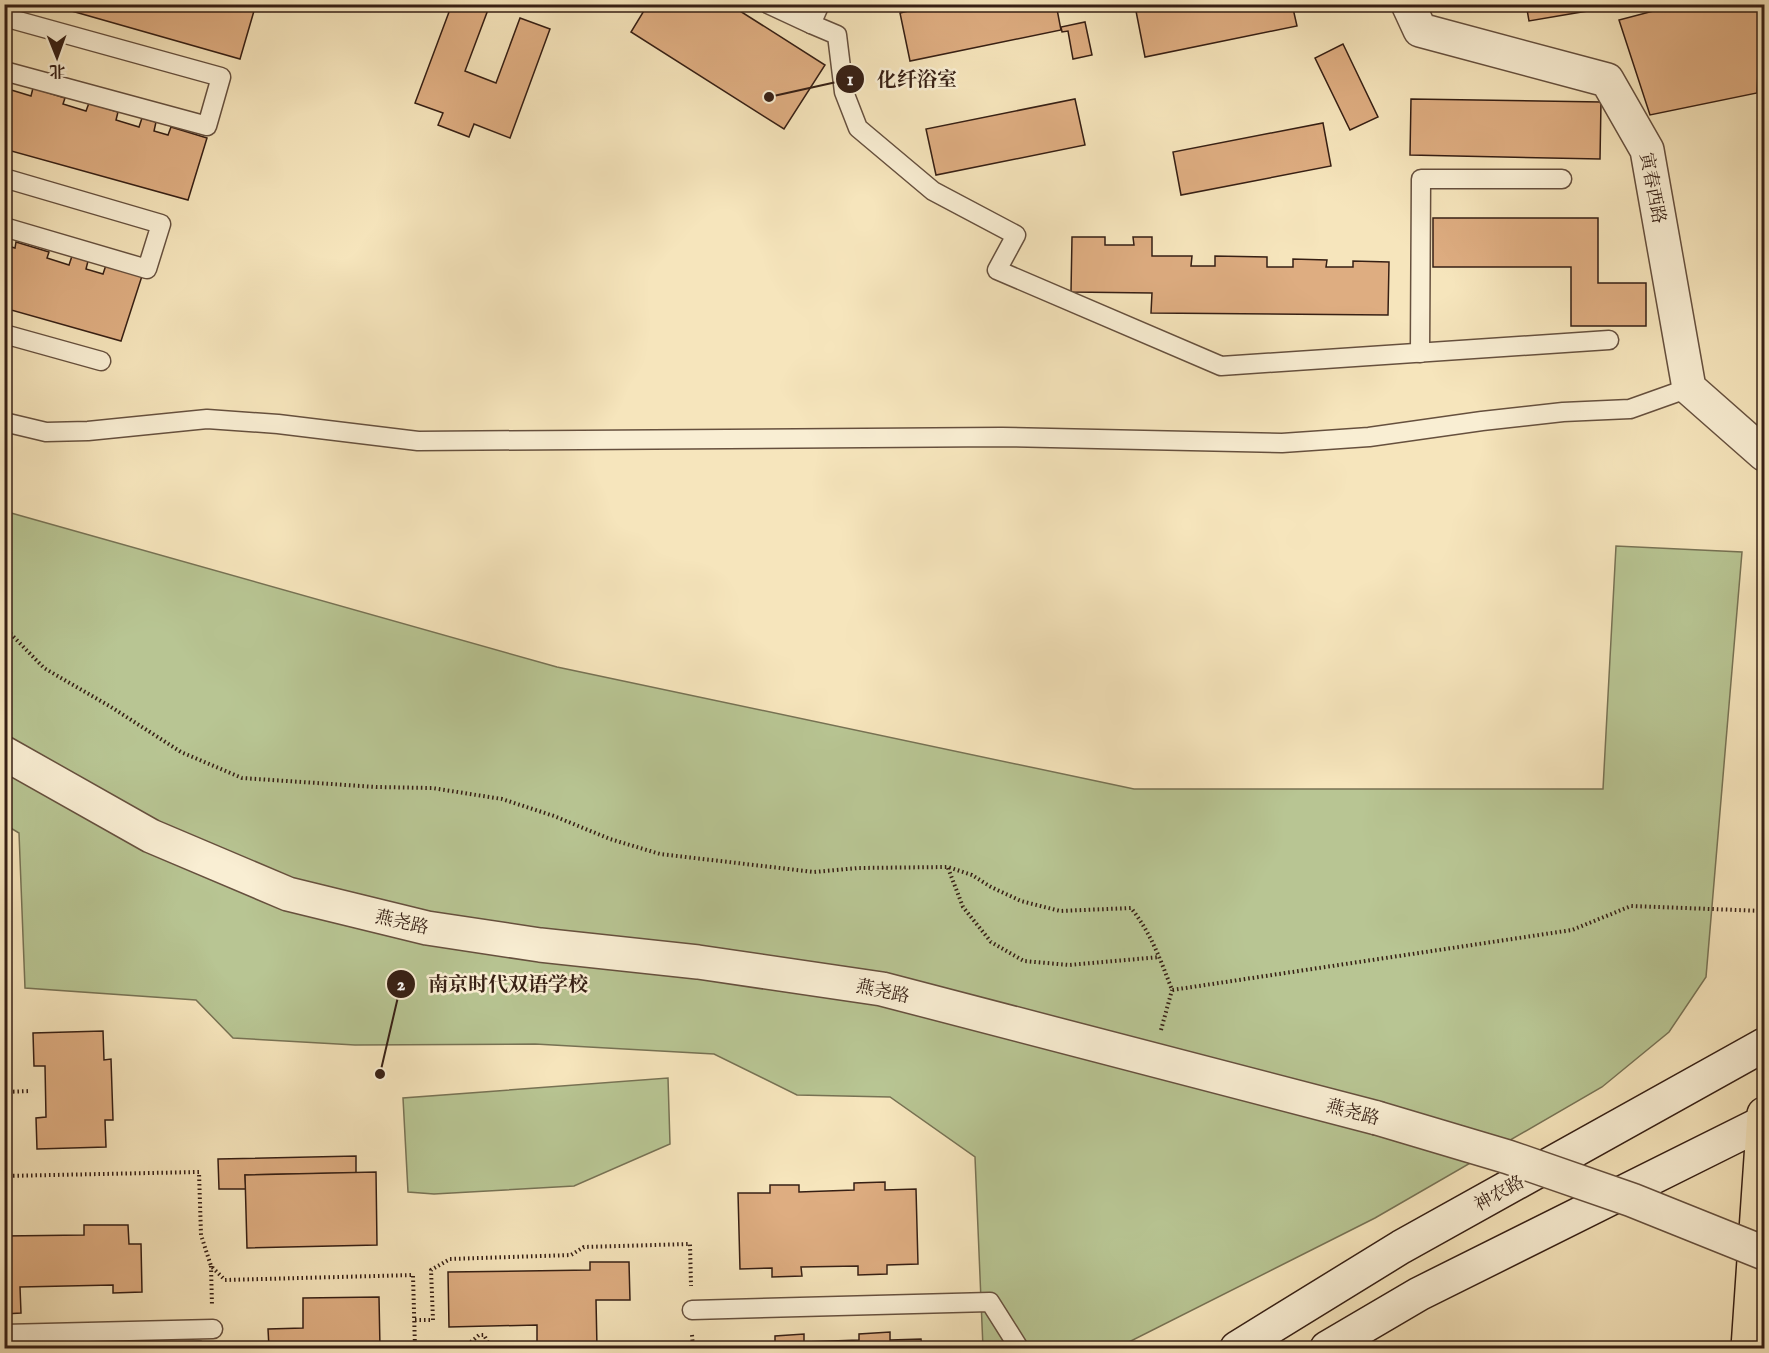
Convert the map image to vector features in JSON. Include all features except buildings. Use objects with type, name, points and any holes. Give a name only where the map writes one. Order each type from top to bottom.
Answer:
[{"type":"main road","points":[[1748,1348],[1764,1119]]},
{"type":"street","name":"寅春西路","points":[[1408,4],[1420,30],[1607,80],[1647,150],[1689,388]]},
{"type":"street","points":[[1689,388],[1764,454]]},
{"type":"street","name":"燕尧路","points":[[4,753],[151,836],[288,894],[427,928],[540,945],[698,962],[882,989],[1377,1118],[1508,1157],[1632,1200],[1764,1253]]},
{"type":"street","name":"神农路","points":[[1238,1348],[1401,1247],[1764,1045]]},
{"type":"street","points":[[1328,1348],[1419,1294],[1764,1119]]},
{"type":"lane","points":[[768,4],[837,35],[844,92],[858,128],[933,191],[1016,235],[997,270],[1221,366],[1609,340]]},
{"type":"lane","points":[[811,24],[820,4]]},
{"type":"lane","points":[[4,17],[221,77],[207,126],[4,71]]},
{"type":"lane","points":[[4,178],[160,224],[147,269],[4,227]]},
{"type":"lane","points":[[1420,353],[1421,178],[1562,179]]},
{"type":"lane","points":[[4,334],[101,361]]},
{"type":"lane","points":[[4,422],[46,432],[88,431],[207,419],[278,424],[418,441],[1002,437],[1282,443],[1369,437],[1563,412],[1630,409],[1689,388]]},
{"type":"lane","points":[[692,1310],[990,1302],[1019,1348]]},
{"type":"lane","points":[[4,1334],[213,1329]]},
{"type":"path","points":[[4,627],[44,668],[181,752],[242,778],[376,787],[432,788],[502,798],[610,839],[660,854],[814,872],[858,868],[948,867],[972,875],[991,888],[1021,901],[1060,910],[1131,908],[1145,925],[1172,990],[1152,1060]]},
{"type":"path","points":[[948,867],[963,908],[991,942],[1024,961],[1069,965],[1160,957]]},
{"type":"path","points":[[1172,990],[1572,930],[1631,906],[1764,910]]},
{"type":"path","points":[[4,1092],[31,1091]]},
{"type":"path","points":[[4,1127],[5,1176],[199,1172],[201,1235],[211,1266],[225,1280],[413,1275],[415,1348]]},
{"type":"path","points":[[415,1320],[433,1320],[431,1270],[450,1259],[570,1255],[584,1247],[690,1244]]},
{"type":"path","points":[[464,1348],[479,1335],[484,1335],[491,1348]]},
{"type":"green space","points":[[4,511],[557,667],[1134,789],[1603,789],[1616,546],[1742,552],[1706,977],[1669,1032],[1602,1087],[1375,1218],[1117,1348],[983,1348],[975,1157],[890,1097],[797,1095],[714,1054],[535,1044],[355,1045],[233,1038],[196,1000],[25,988],[19,833],[4,824]]},
{"type":"green space","points":[[668,1078],[670,1144],[574,1186],[434,1194],[408,1192],[403,1098]]},
{"type":"green space","points":[[201,1341],[201,1348],[4,1348],[5,1347]]},
{"type":"place","name":"化纤浴室","points":[[769,97]]},
{"type":"place","name":"南京时代双语学校","points":[[380,1074]]}]
